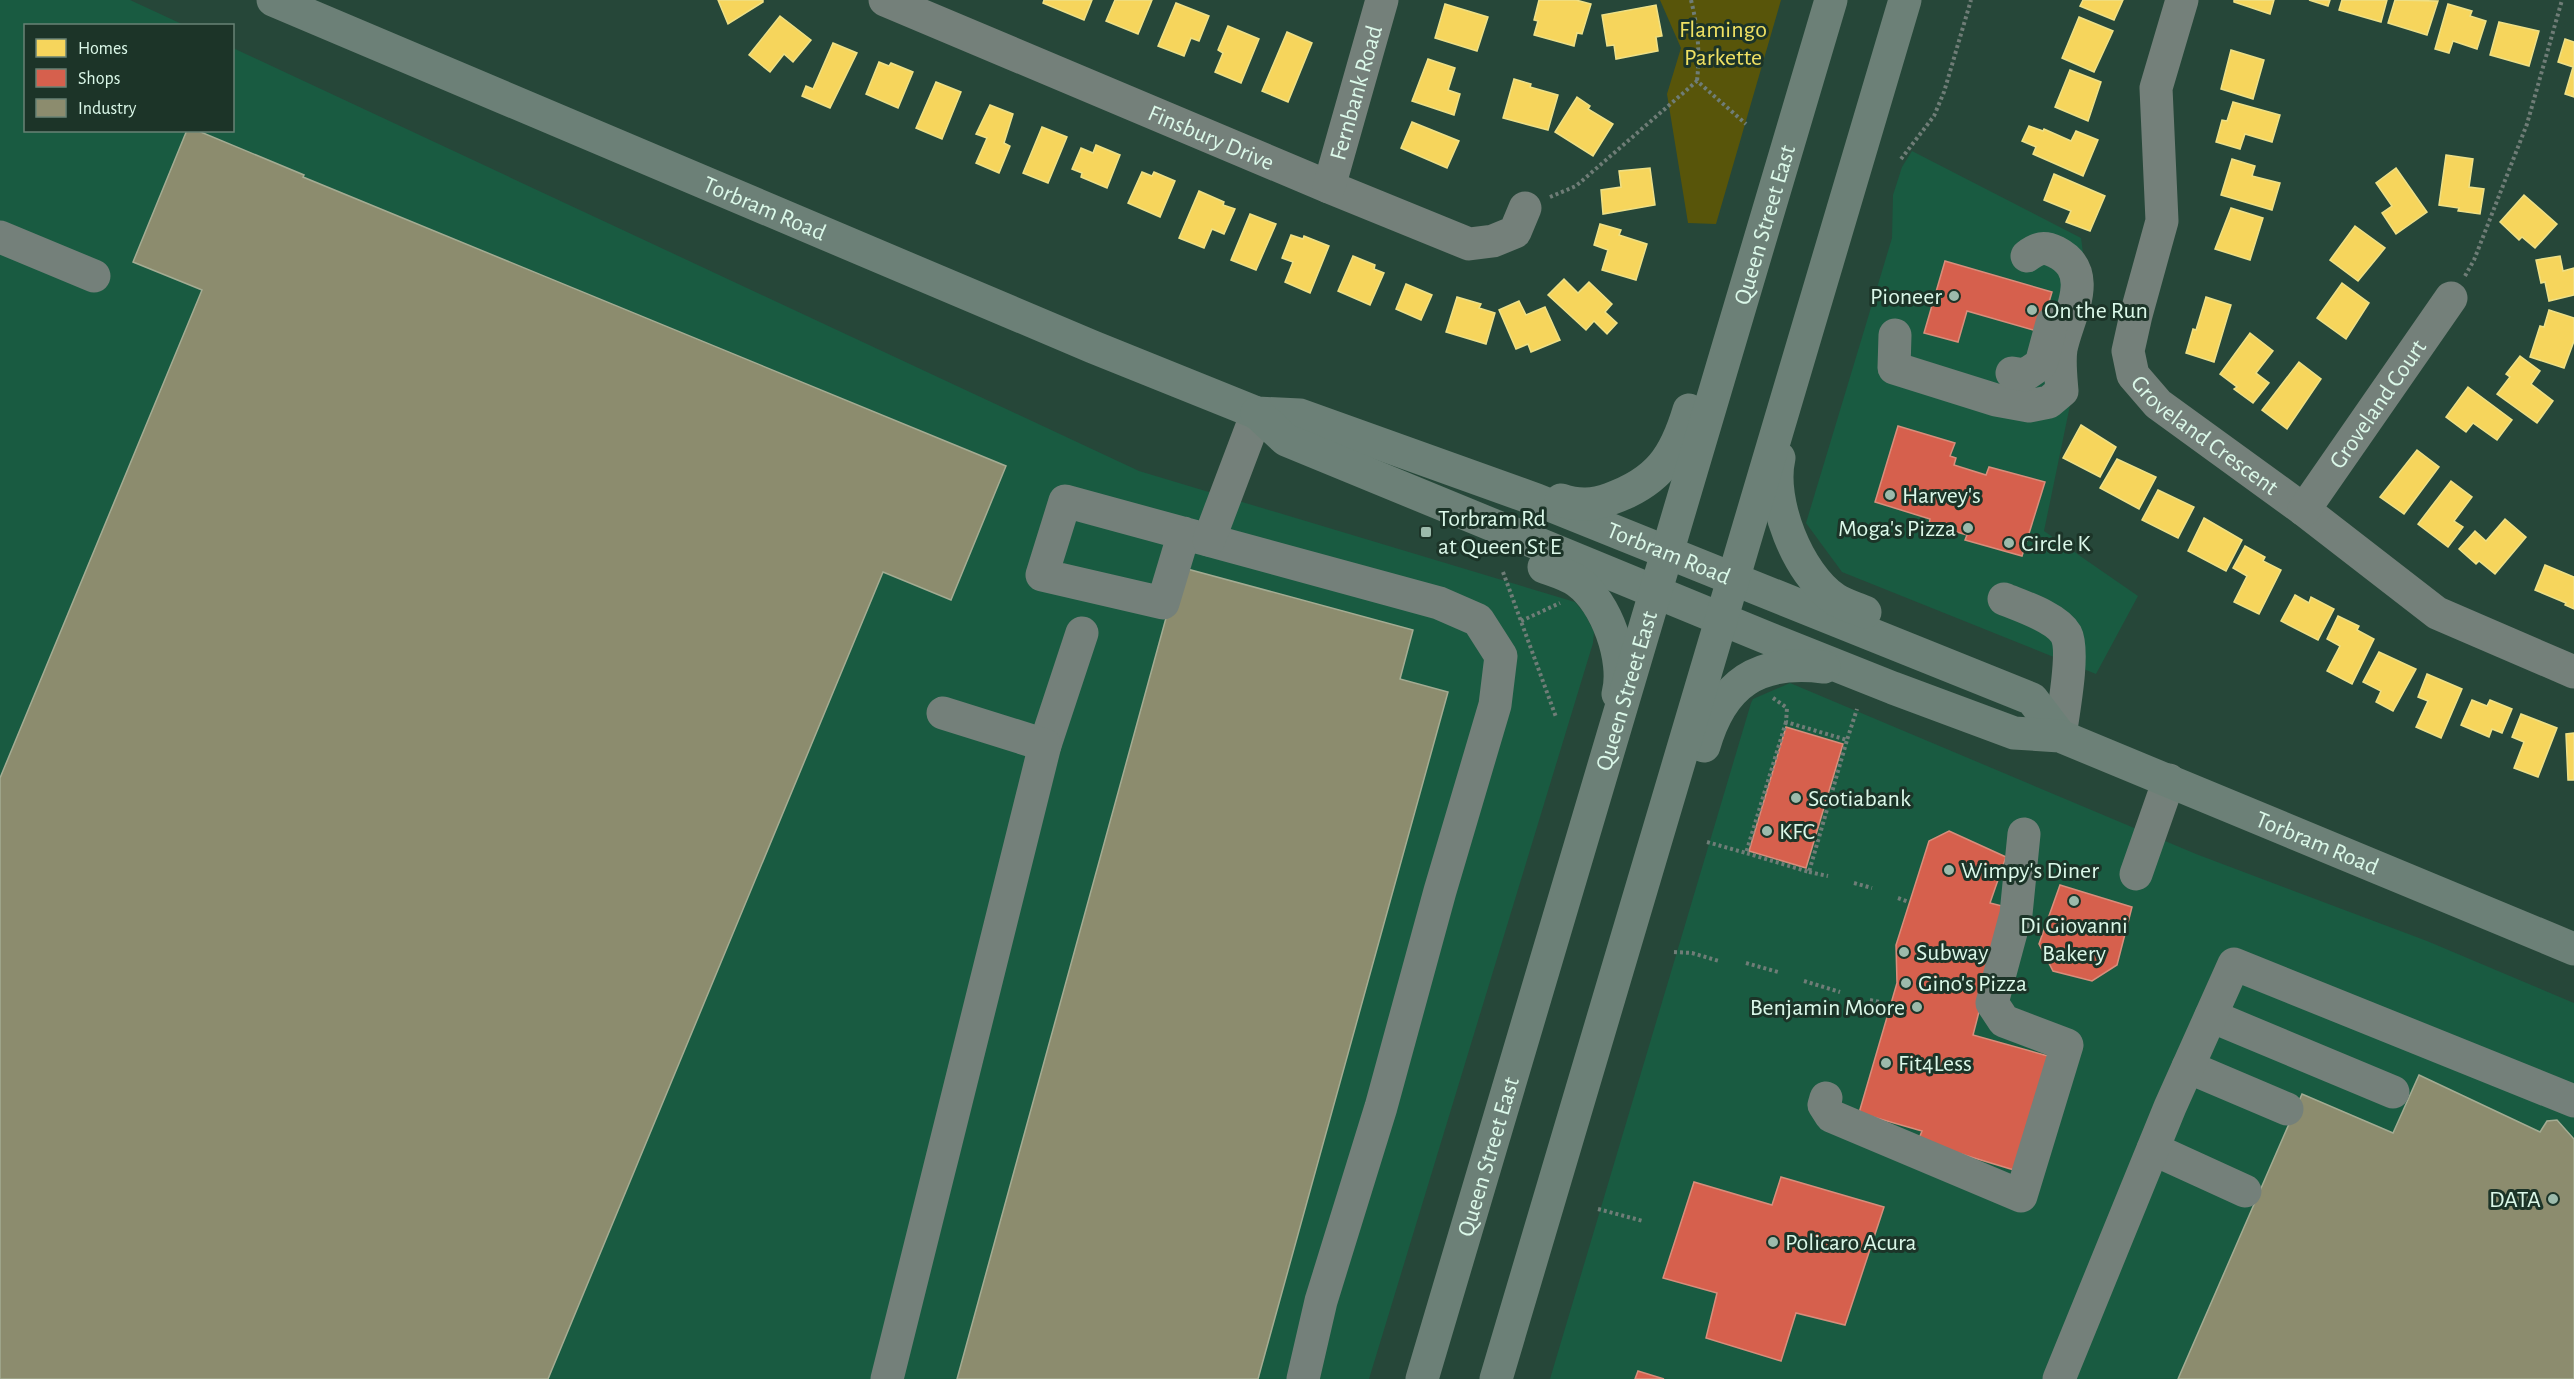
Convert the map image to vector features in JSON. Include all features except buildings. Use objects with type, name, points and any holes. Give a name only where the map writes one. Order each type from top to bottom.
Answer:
[{"type":"main road","name":"Torbram Road","points":[[273,0],[1082,342],[1257,413],[1300,415],[1443,466],[1668,551],[1996,684],[2032,699],[2060,736]]},
{"type":"main road","name":"Queen Street East","points":[[1422,1379],[1831,0]]},
{"type":"main road","points":[[1496,1379],[1905,0]]},
{"type":"main road","points":[[1443,466],[1457,465],[1571,503],[1593,505],[1622,495],[1647,482],[1658,472],[1679,441],[1733,259],[1758,242]]},
{"type":"main road","points":[[1793,375],[1797,388],[1777,468],[1780,504],[1793,544],[1818,583],[1836,600],[1971,656],[1996,684]]},
{"type":"main road","name":"Torbram Road","points":[[1257,413],[1286,440],[1722,620],[2014,733],[2060,736],[2574,948]]},
{"type":"main road","points":[[1366,474],[1377,495],[1462,534],[1577,581],[1593,596],[1607,620],[1619,667],[1619,689],[1596,771],[1597,793]]},
{"type":"main road","points":[[1650,860],[1673,850],[1717,709],[1729,693],[1744,681],[1788,665],[1823,667],[1878,688],[1893,688]]},
{"type":"street","name":"Finsbury Drive","points":[[885,0],[1468,244],[1493,241],[1515,232],[1525,208]]},
{"type":"street","name":"Fernbank Road","points":[[1329,187],[1382,0]]},
{"type":"street","name":"Groveland Crescent","points":[[2182,0],[2156,88],[2162,221],[2128,351],[2133,375],[2158,404],[2304,510],[2436,613],[2574,672]]},
{"type":"street","points":[[0,237],[94,276]]},
{"type":"street","points":[[1895,335],[1894,368],[1996,400],[2029,406],[2049,402],[2062,391],[2061,350],[2075,300],[2078,275],[2067,258],[2047,248],[2036,249],[2027,256],[2055,265],[2062,275],[2062,289],[2041,364],[2025,375],[2012,373]]},
{"type":"street","name":"Groveland Court","points":[[2304,510],[2451,298]]},
{"type":"street","points":[[1257,413],[1196,537],[1439,603],[1478,620],[1501,656],[1495,705],[1440,891],[1381,1107],[1321,1301],[1303,1379]]},
{"type":"street","points":[[2004,599],[2047,618],[2066,633],[2071,655],[2060,736]]},
{"type":"street","points":[[887,1379],[1045,745],[1082,633]]},
{"type":"street","points":[[943,713],[1045,745]]},
{"type":"street","points":[[2136,874],[2169,780]]},
{"type":"street","points":[[1826,1098],[1824,1105],[1831,1116],[2021,1196],[2067,1045],[2004,1021],[1992,1003],[2016,914],[2024,834]]},
{"type":"street","points":[[2059,1379],[2153,1149],[2234,964],[2574,1101]]},
{"type":"street","points":[[2211,1016],[2393,1092]]},
{"type":"street","points":[[2188,1067],[2287,1109]]},
{"type":"street","points":[[2153,1149],[2245,1191]]},
{"type":"path","points":[[1525,208],[1576,186],[1697,81],[1700,56],[1697,22],[1691,0]]},
{"type":"path","points":[[1900,159],[1934,116],[1944,92],[1971,0]]},
{"type":"path","points":[[2451,298],[2474,260],[2527,124],[2562,0]]},
{"type":"path","points":[[1697,81],[1746,124]]},
{"type":"path","points":[[1503,572],[1556,717]]},
{"type":"path","points":[[1521,621],[1569,599]]},
{"type":"path","points":[[1746,853],[1786,722],[1787,708],[1768,695]]},
{"type":"path","points":[[1809,872],[1857,708]]},
{"type":"path","points":[[1786,722],[1847,740]]},
{"type":"path","points":[[1707,842],[1828,876]]},
{"type":"path","points":[[1854,884],[1872,888]]},
{"type":"path","points":[[1898,898],[1909,902]]},
{"type":"path","points":[[1674,952],[1692,953],[1719,961]]},
{"type":"path","points":[[1746,963],[1778,972]]},
{"type":"path","points":[[1804,981],[1840,992]]},
{"type":"path","points":[[1870,1000],[1881,1002]]},
{"type":"path","points":[[1598,1209],[1643,1221]]},
{"type":"shaded area","points":[[0,0],[130,0],[182,24],[24,24],[24,132],[234,132],[234,48],[1139,471],[1575,602],[1585,614],[1594,632],[1593,643],[1369,1379],[0,1379]]},
{"type":"shaded area","points":[[1912,151],[2081,238],[2088,288],[2068,353],[2074,386],[2044,531],[2138,596],[2096,674],[1842,572],[1806,523],[1892,238],[1893,195],[1902,167]]},
{"type":"shaded area","points":[[1790,683],[2196,854],[2427,941],[2574,1003],[2574,1379],[1550,1379],[1751,703],[1753,699]]},
{"type":"green space","name":"Flamingo Parkette","points":[[1660,0],[1781,0],[1716,224],[1688,223],[1667,94],[1681,48]]},
{"type":"place","name":"Pioneer","points":[[1954,296]]},
{"type":"place","name":"On the Run","points":[[2032,310]]},
{"type":"place","name":"Harvey's","points":[[1890,495]]},
{"type":"place","name":"Moga's Pizza","points":[[1968,528]]},
{"type":"place","name":"Torbram Rd at Queen St E","points":[[1426,532]]},
{"type":"place","name":"Circle K","points":[[2009,543]]},
{"type":"place","name":"Scotiabank","points":[[1796,798]]},
{"type":"place","name":"KFC","points":[[1767,831]]},
{"type":"place","name":"Wimpy's Diner","points":[[1949,870]]},
{"type":"place","name":"Di Giovanni Bakery","points":[[2074,901]]},
{"type":"place","name":"Subway","points":[[1904,952]]},
{"type":"place","name":"Gino's Pizza","points":[[1906,983]]},
{"type":"place","name":"Benjamin Moore","points":[[1917,1007]]},
{"type":"place","name":"Fit4Less","points":[[1886,1063]]},
{"type":"place","name":"DATA","points":[[2553,1199]]},
{"type":"place","name":"Policaro Acura","points":[[1773,1242]]}]
